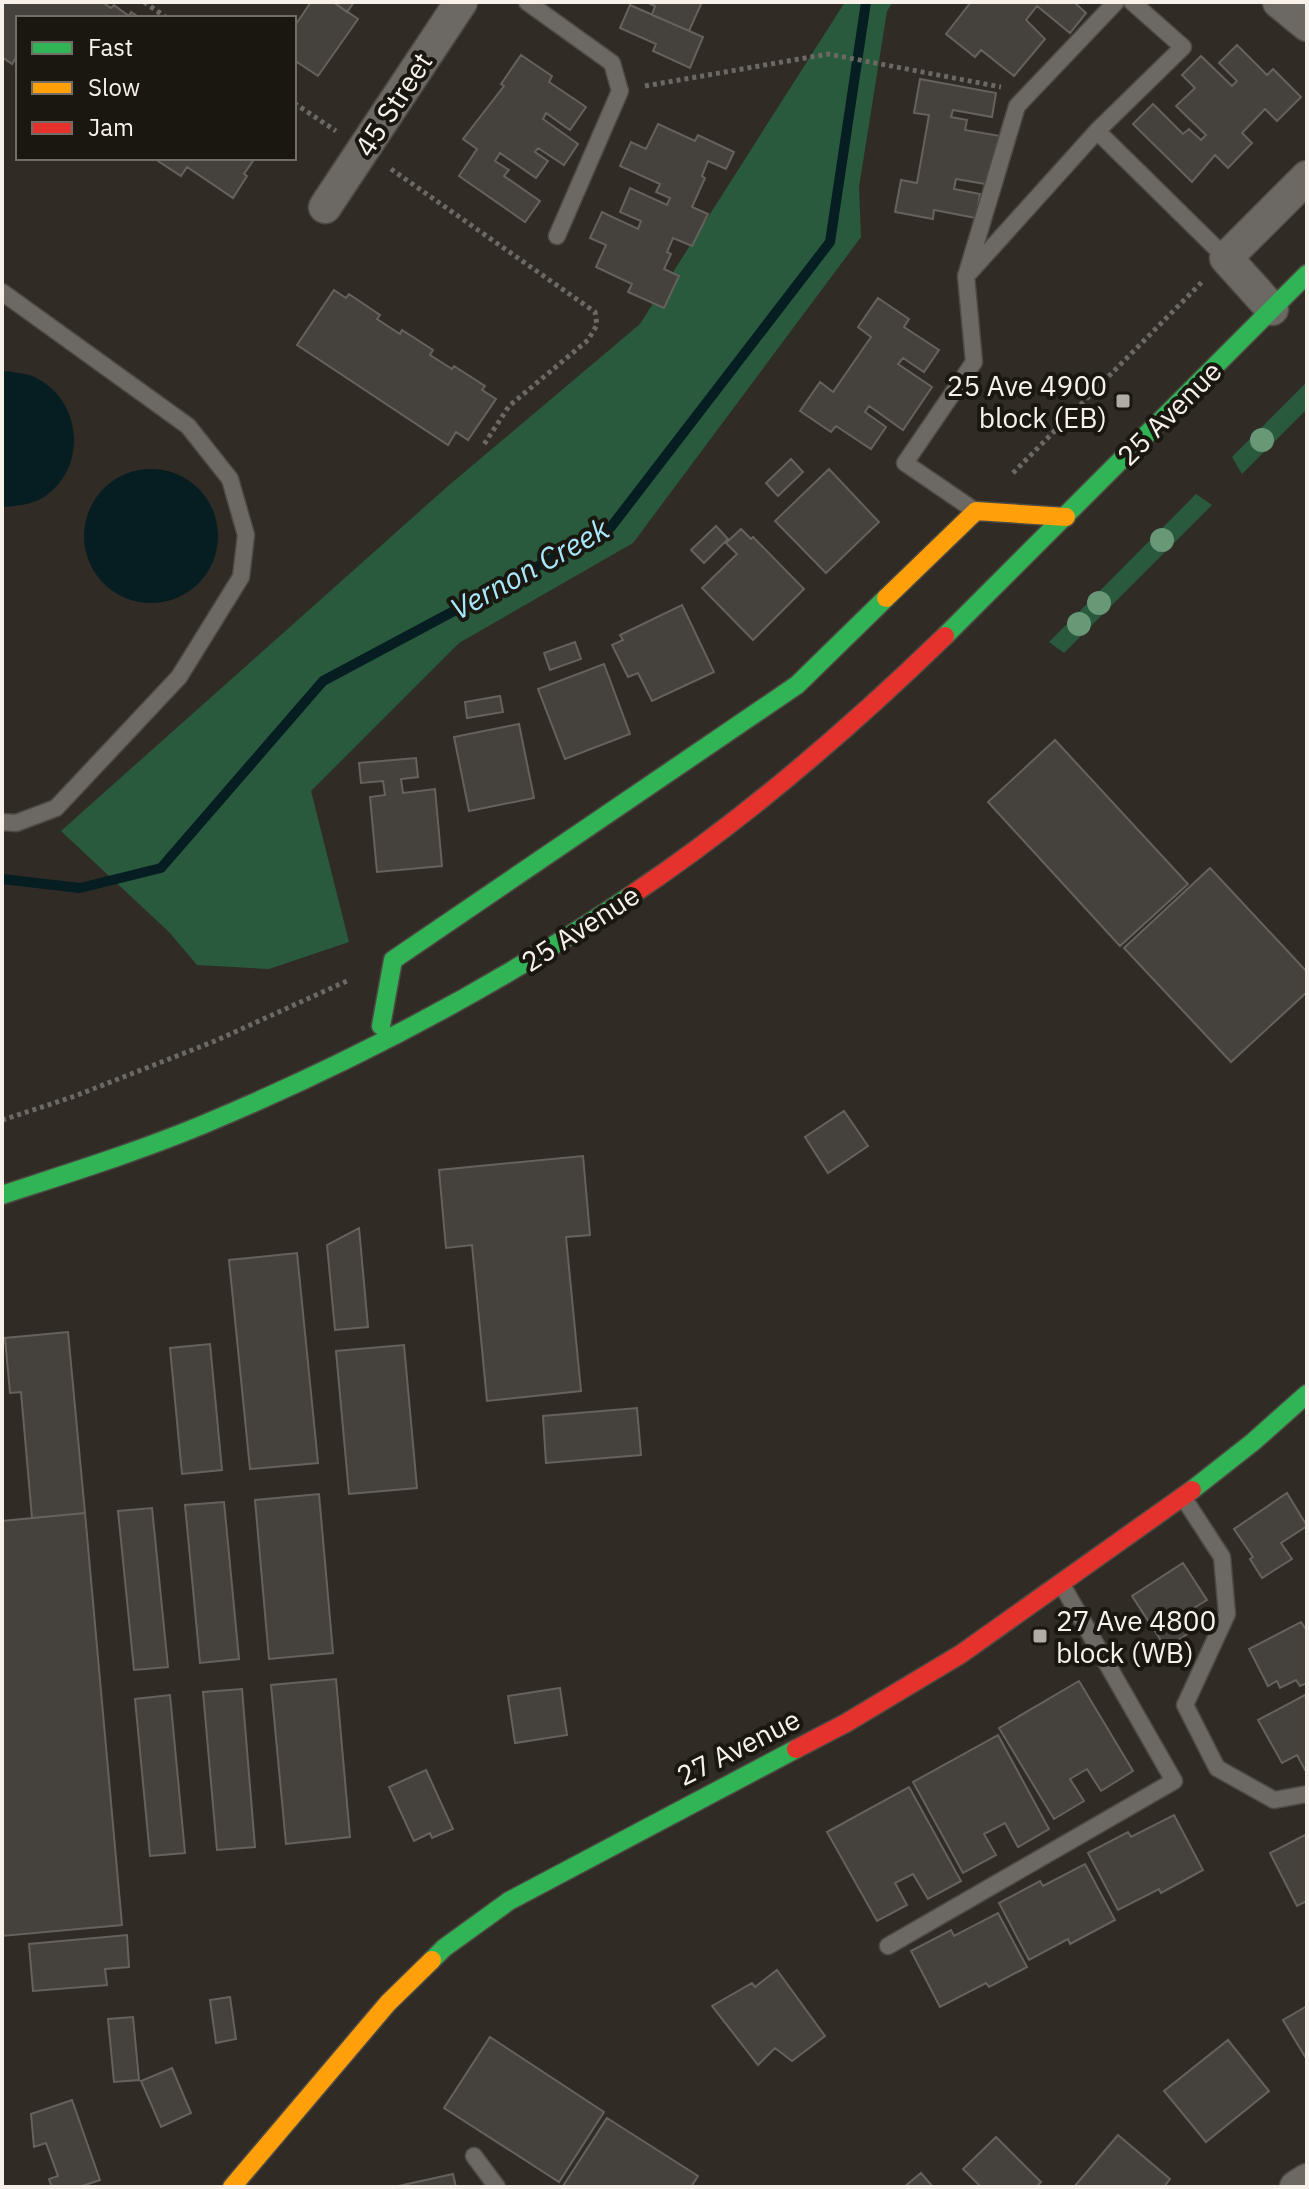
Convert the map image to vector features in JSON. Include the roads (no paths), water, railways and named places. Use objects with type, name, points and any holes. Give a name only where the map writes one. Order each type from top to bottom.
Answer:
[{"type":"street","name":"45 Street","points":[[325,207],[461,2]]},
{"type":"street","points":[[1279,2],[1307,25]]},
{"type":"street","points":[[1272,309],[1226,258],[1307,177]]},
{"type":"street","name":"25 Avenue","points":[[2,1195],[123,1156],[279,1093],[388,1041],[491,985],[664,874],[744,814],[903,677],[1307,274]]},
{"type":"street","points":[[381,1026],[393,960],[797,685],[976,511],[1066,517]]},
{"type":"street","name":"27 Avenue","points":[[232,2187],[388,2003],[444,1948],[498,1909],[586,1858],[846,1723],[961,1654],[1183,1497],[1253,1442],[1307,1394]]},
{"type":"street","points":[[1296,2187],[1307,2180]]},
{"type":"lane","points":[[527,2],[612,63],[620,91],[557,236]]},
{"type":"lane","points":[[976,511],[905,463],[974,362],[966,276],[1017,106],[1116,2]]},
{"type":"lane","points":[[966,276],[1097,131],[1183,47],[1132,2]]},
{"type":"lane","points":[[1097,131],[1226,258]]},
{"type":"lane","points":[[2,292],[188,426],[230,479],[246,535],[241,577],[179,677],[56,808],[16,823],[2,822]]},
{"type":"lane","points":[[1183,1497],[1222,1557],[1227,1614],[1185,1705],[1217,1768],[1274,1800],[1307,1794]]},
{"type":"lane","points":[[888,1946],[1174,1781],[1061,1584]]},
{"type":"lane","points":[[474,2156],[497,2187]]},
{"type":"water","points":[[2,372],[32,376],[49,386],[70,416],[74,433],[68,468],[58,484],[44,497],[18,506],[2,507]]},
{"type":"water","points":[[151,469],[177,474],[199,488],[213,510],[218,536],[213,562],[199,584],[177,598],[151,603],[125,598],[103,584],[89,562],[84,536],[89,510],[103,488],[125,474]]},
{"type":"waterway","name":"Vernon Creek","points":[[2,879],[80,888],[161,868],[323,681],[611,527],[830,242],[866,2]]},
{"type":"place","name":"25 Ave 4900 block (EB)","points":[[1123,401]]},
{"type":"place","name":"27 Ave 4800 block (WB)","points":[[1040,1636]]}]
